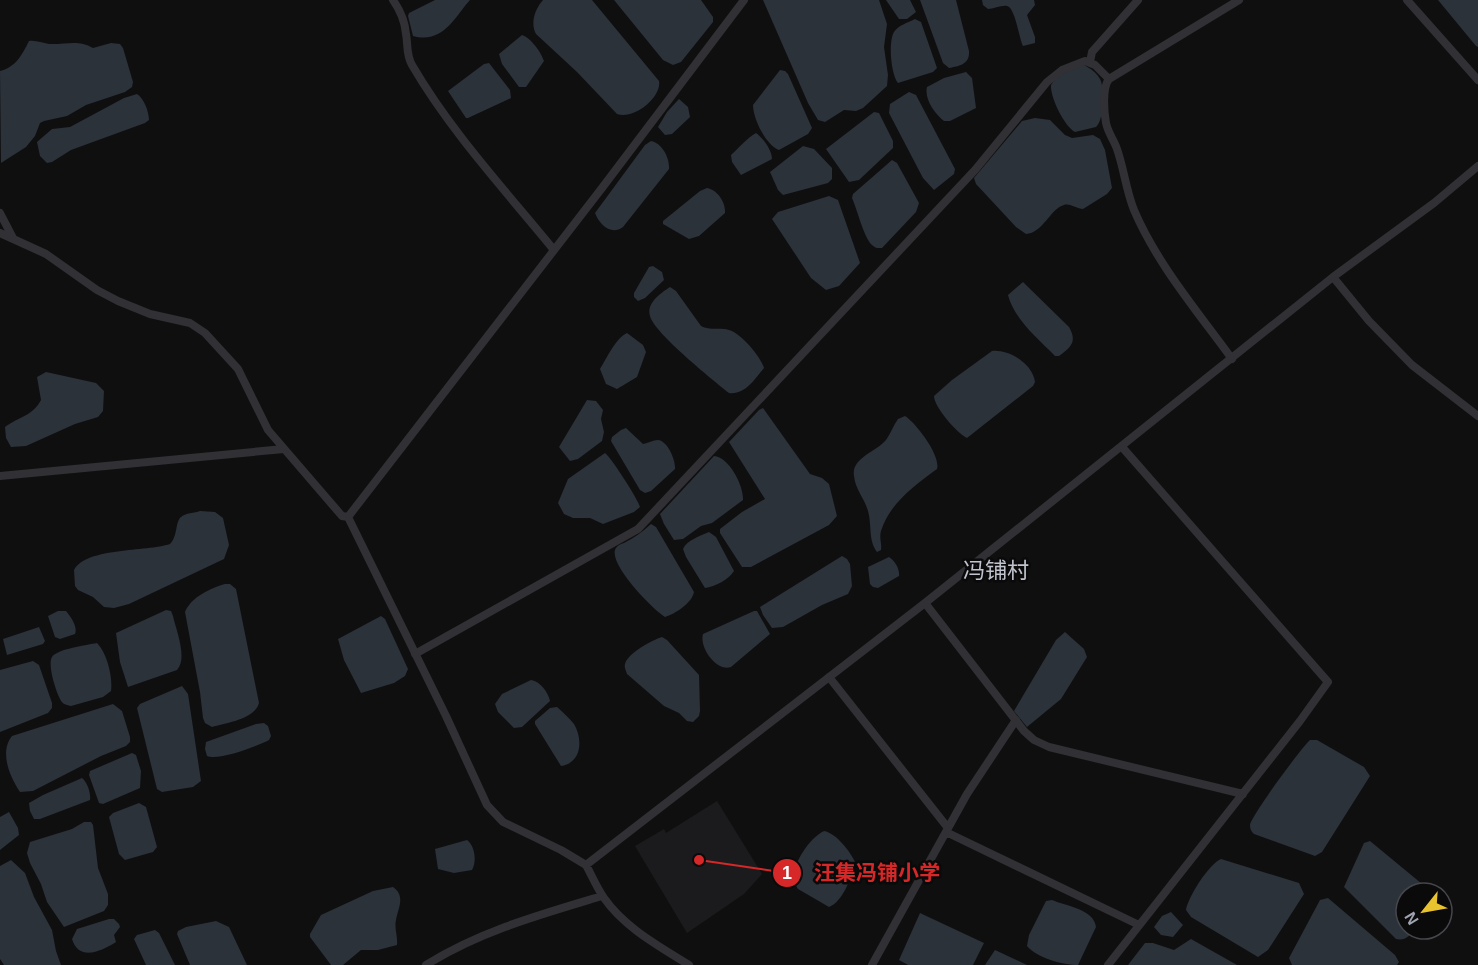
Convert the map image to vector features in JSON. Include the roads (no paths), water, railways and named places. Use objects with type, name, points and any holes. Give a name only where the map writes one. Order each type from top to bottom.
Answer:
[{"type":"street","points":[[393,0],[402,16],[409,60],[419,77],[472,150],[554,250]]},
{"type":"street","points":[[348,517],[744,0]]},
{"type":"street","points":[[1090,62],[1092,52],[1138,0]]},
{"type":"street","points":[[1232,359],[1164,263],[1134,209],[1117,149],[1106,123],[1105,90],[1109,79],[1239,0]]},
{"type":"street","points":[[1407,0],[1478,80]]},
{"type":"street","points":[[415,654],[638,529],[975,170],[1047,82],[1062,70],[1079,62],[1090,62],[1109,79]]},
{"type":"street","points":[[586,865],[925,603],[1333,277],[1434,203],[1478,166]]},
{"type":"street","points":[[0,213],[13,238]]},
{"type":"street","points":[[0,233],[46,254],[97,290],[118,301],[150,314],[190,323],[206,333],[238,369],[268,430],[342,516],[348,517]]},
{"type":"street","points":[[1333,277],[1369,321],[1412,365],[1478,417]]},
{"type":"street","points":[[1108,965],[1328,682],[1122,447]]},
{"type":"street","points":[[0,476],[284,449]]},
{"type":"street","points":[[348,517],[457,739],[482,798],[492,812],[503,822],[561,850],[586,865],[602,896],[628,923],[649,940],[689,965]]},
{"type":"street","points":[[925,603],[1029,736],[1049,747],[1242,794]]},
{"type":"street","points":[[829,677],[947,830],[1139,925]]},
{"type":"street","points":[[885,965],[873,962],[967,794],[1016,720]]},
{"type":"street","points":[[426,965],[468,942],[506,926],[602,896]]},
{"type":"place","name":"汪集冯铺小学","points":[[699,860]]},
{"type":"district","name":"冯铺村","points":[[996,570]]}]
